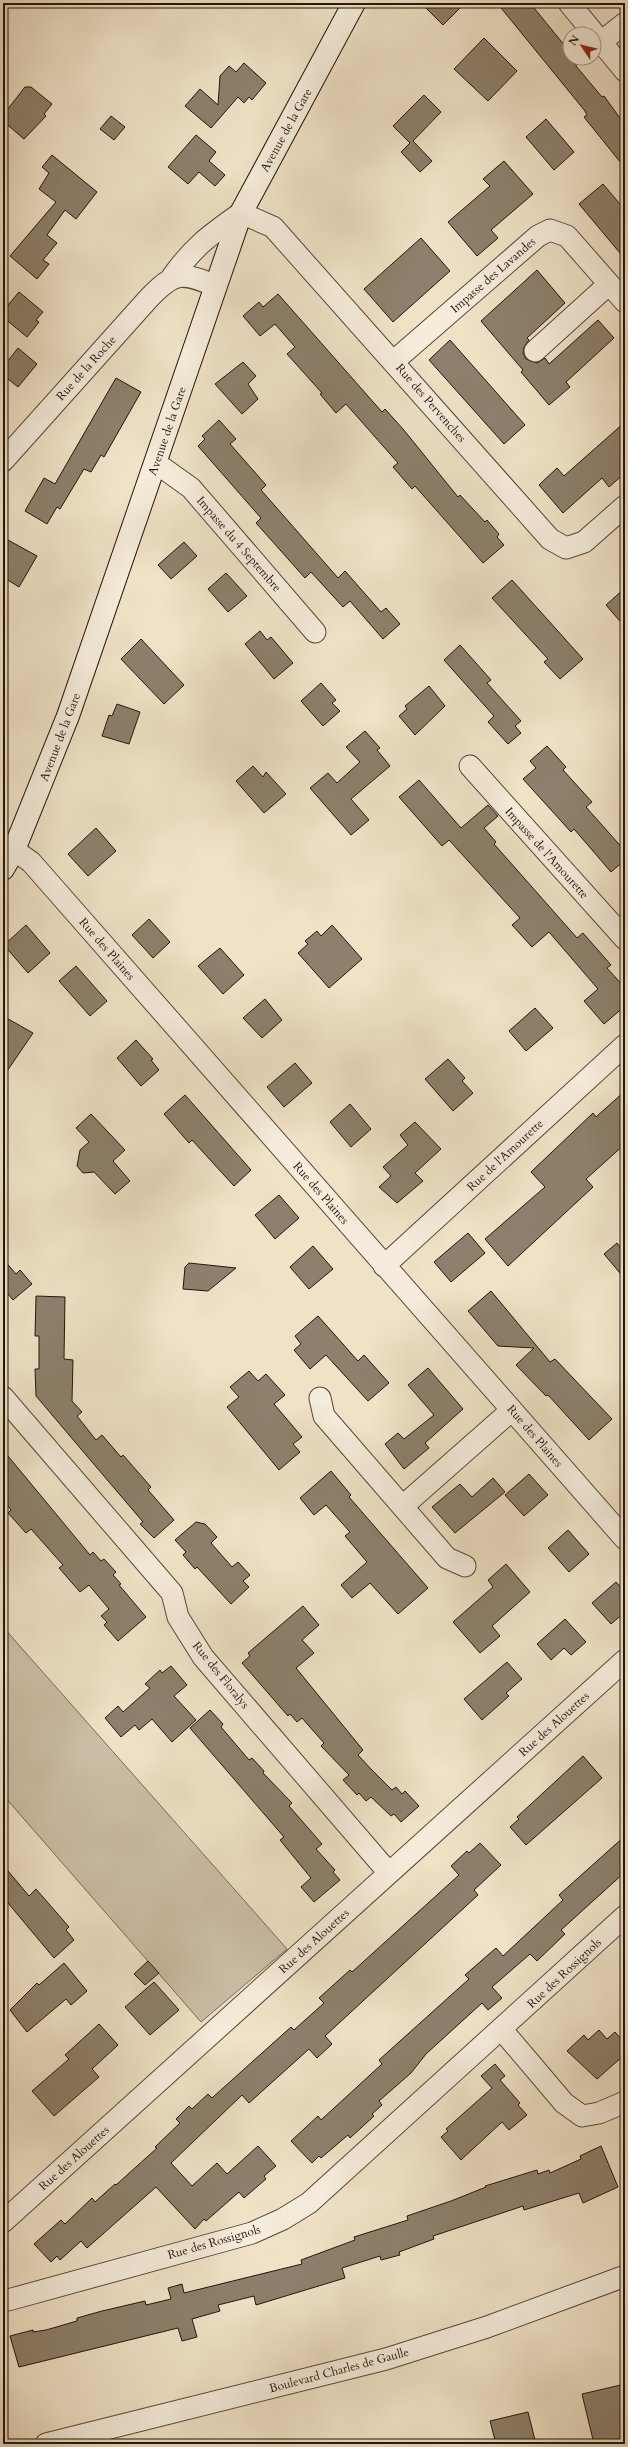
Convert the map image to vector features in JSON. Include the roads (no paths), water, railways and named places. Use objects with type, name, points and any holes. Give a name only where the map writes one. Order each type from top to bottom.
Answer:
[{"type":"street","name":"Avenue de la Gare","points":[[3,869],[14,850],[68,716],[241,213],[354,3]]},
{"type":"street","points":[[569,3],[588,26]]},
{"type":"street","points":[[602,41],[625,23]]},
{"type":"street","points":[[602,43],[625,71]]},
{"type":"street","name":"Rue de la Roche","points":[[3,461],[149,298],[172,277],[188,253],[241,213]]},
{"type":"street","name":"Rue des Pervenches","points":[[241,213],[273,227],[394,361],[550,539],[566,548],[584,542],[625,506]]},
{"type":"street","name":"Impasse des Lavandes","points":[[394,361],[538,236],[550,230],[567,236],[625,302]]},
{"type":"street","points":[[172,277],[191,276],[216,286]]},
{"type":"street","points":[[535,351],[609,284]]},
{"type":"street","name":"Impasse du 4 Septembre","points":[[156,463],[191,488],[316,632]]},
{"type":"street","name":"Impasse de l'Amourette","points":[[470,766],[625,939]]},
{"type":"street","name":"Rue des Plaines","points":[[14,850],[36,868],[625,1539]]},
{"type":"street","name":"Rue de l'Amourette","points":[[384,1266],[625,1044]]},
{"type":"street","name":"Rue des Floralys","points":[[3,1397],[172,1593],[178,1617],[203,1656],[389,1873]]},
{"type":"street","points":[[320,1398],[324,1416],[403,1506],[446,1558],[465,1566]]},
{"type":"street","points":[[403,1506],[512,1410]]},
{"type":"street","name":"Rue des Alouettes","points":[[3,2222],[625,1660]]},
{"type":"street","name":"Rue des Rossignols","points":[[3,2299],[8,2300],[252,2233],[283,2219],[309,2203],[502,2030],[625,1916]]},
{"type":"street","points":[[502,2030],[564,2103],[582,2116],[599,2113],[625,2102]]},
{"type":"street","name":"Boulevard Charles de Gaulle","points":[[46,2444],[386,2359],[487,2327],[625,2276]]}]
